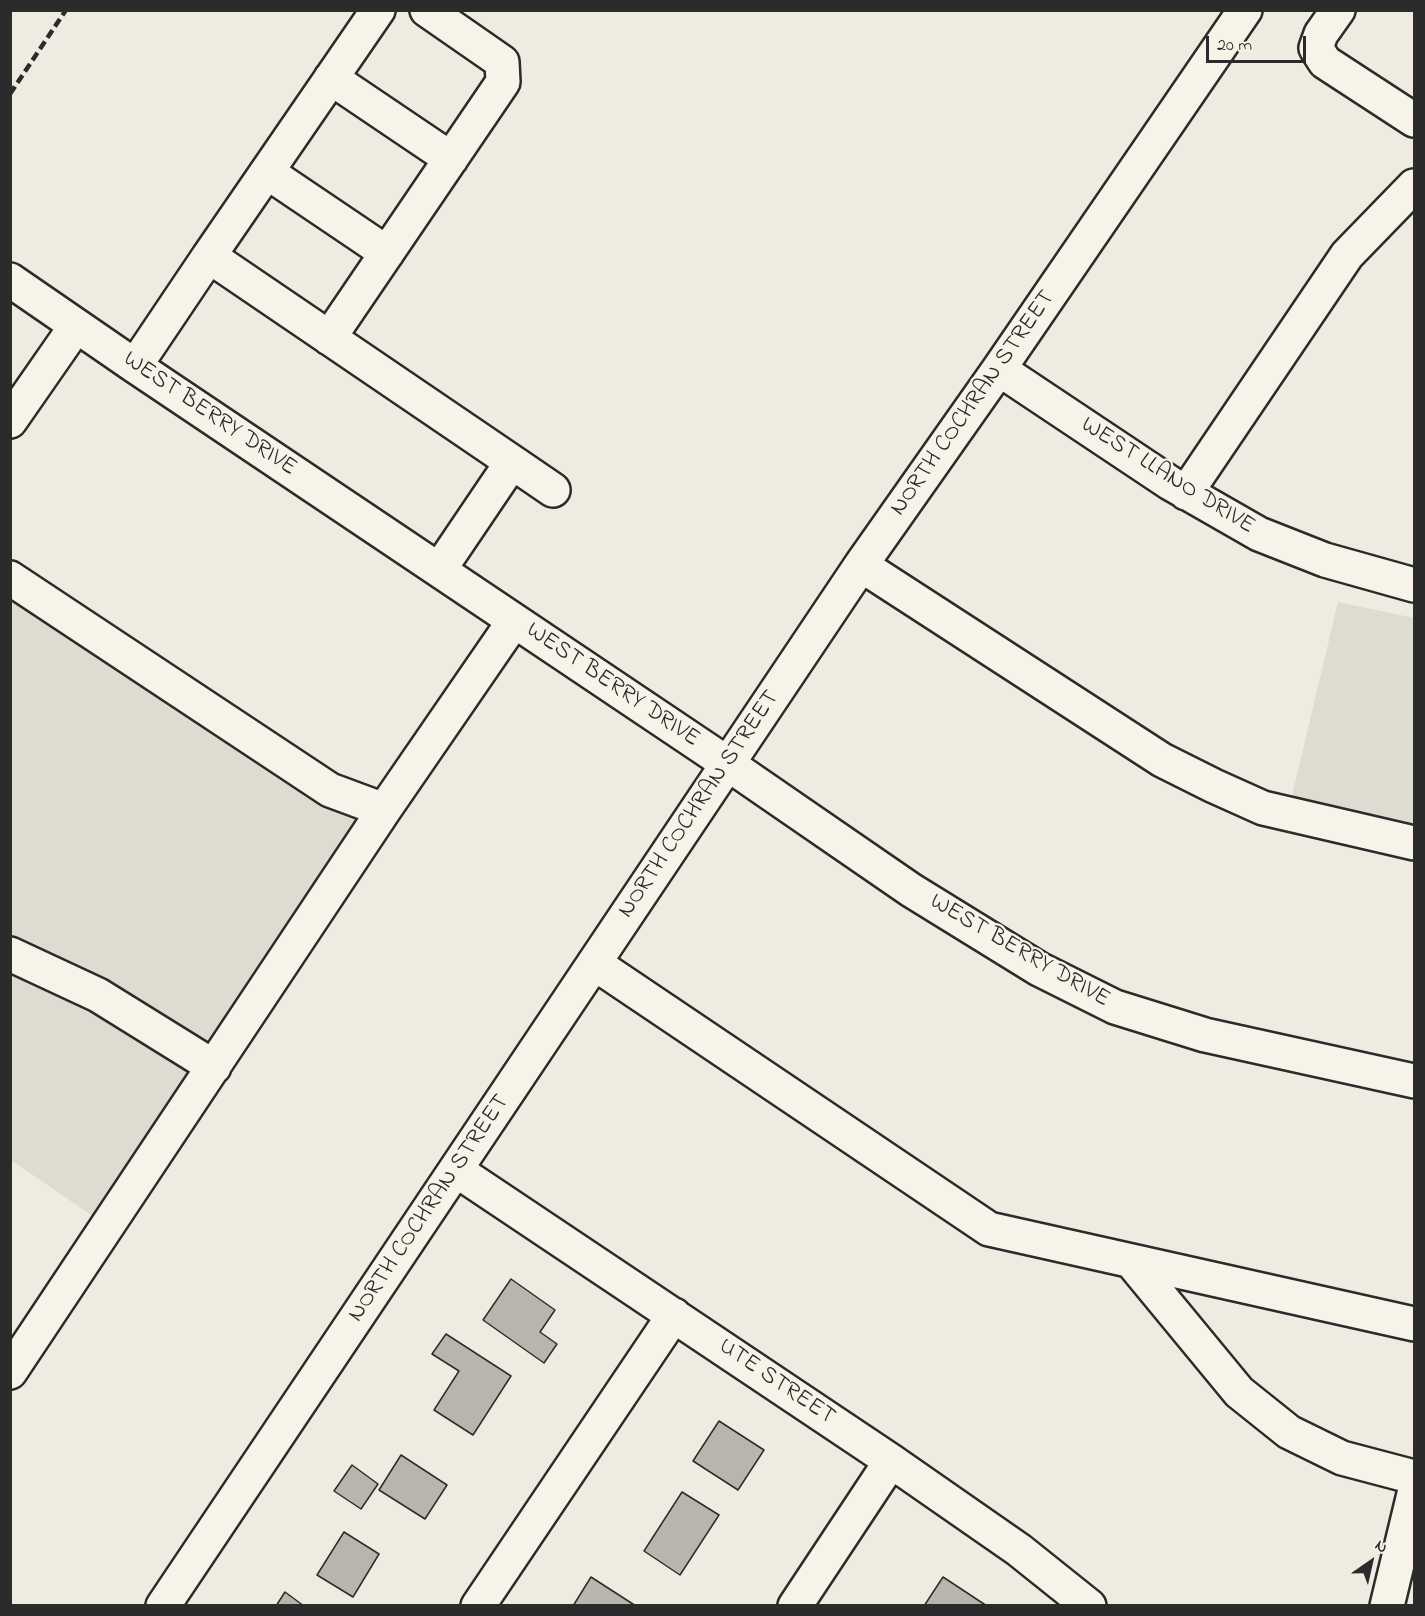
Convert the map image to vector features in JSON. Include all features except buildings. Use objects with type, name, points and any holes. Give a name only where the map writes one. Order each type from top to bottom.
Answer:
[{"type":"street","points":[[135,366],[378,10]]},
{"type":"street","points":[[329,338],[503,82],[502,62],[427,10]]},
{"type":"street","name":"NORTH COCHRAN STREET","points":[[164,1605],[861,565],[999,369],[1245,10]]},
{"type":"street","points":[[1338,10],[1321,34],[1316,48],[1325,62],[1414,120]]},
{"type":"street","points":[[332,78],[451,159]]},
{"type":"street","points":[[267,171],[387,253]]},
{"type":"street","points":[[1186,493],[1347,255],[1414,186]]},
{"type":"street","points":[[210,256],[553,490]]},
{"type":"street","name":"WEST BERRY DRIVE","points":[[10,280],[911,890],[1039,969],[1114,1007],[1205,1035],[1414,1081]]},
{"type":"street","points":[[10,422],[76,326]]},
{"type":"street","name":"WEST LLANO DRIVE","points":[[999,369],[1186,493],[1259,534],[1324,560],[1414,585]]},
{"type":"street","points":[[438,570],[512,462]]},
{"type":"street","points":[[861,565],[1162,760],[1263,808],[1414,843]]},
{"type":"street","points":[[10,578],[330,790],[384,810]]},
{"type":"street","points":[[10,1372],[384,810],[514,621]]},
{"type":"street","points":[[10,954],[98,995],[214,1067]]},
{"type":"street","points":[[594,963],[989,1229],[1414,1324]]},
{"type":"street","name":"UTE STREET","points":[[456,1170],[891,1461],[1019,1550],[1089,1605]]},
{"type":"street","points":[[1131,1261],[1239,1392],[1289,1432],[1342,1458],[1414,1477]]},
{"type":"street","points":[[478,1605],[674,1315]]},
{"type":"street","points":[[795,1605],[891,1461]]},
{"type":"street","points":[[1387,1605],[1409,1543],[1414,1494]]},
{"type":"shaded area","points":[[10,585],[367,820],[97,1219],[11,1160]]},
{"type":"shaded area","points":[[1338,602],[1414,618],[1414,834],[1290,804]]},
{"type":"railway","points":[[10,94],[66,10]]}]
